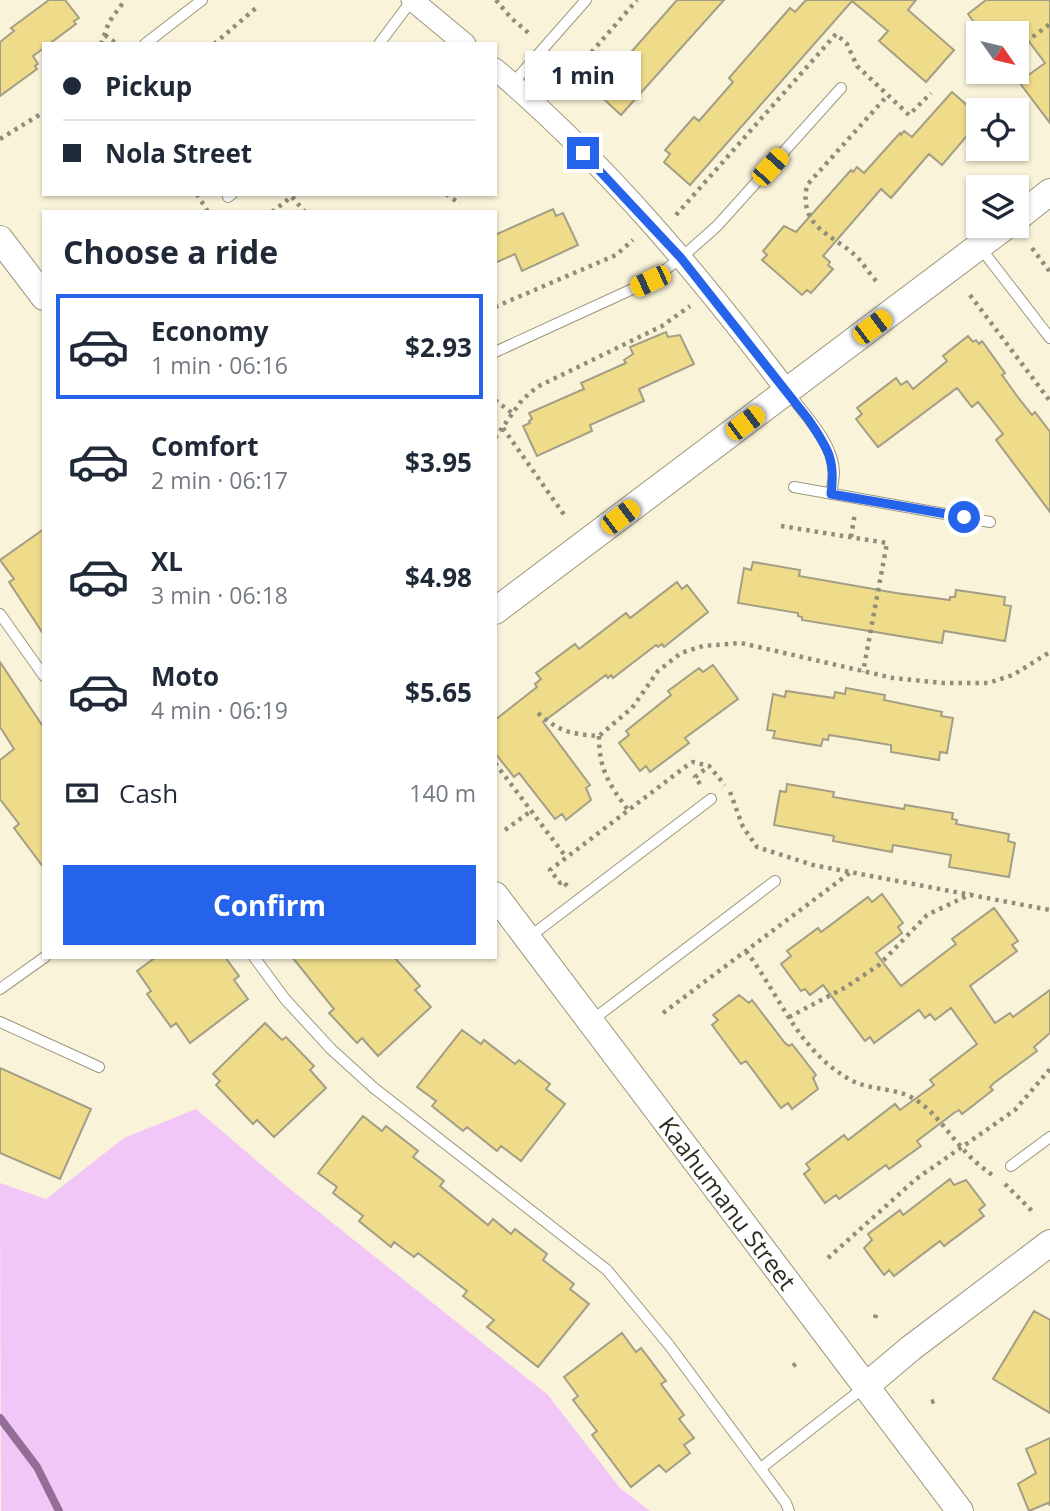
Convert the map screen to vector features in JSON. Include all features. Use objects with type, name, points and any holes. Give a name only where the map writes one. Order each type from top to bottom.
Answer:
[{"type":"street","points":[[412,0],[463,42]]},
{"type":"street","points":[[497,71],[557,126],[681,258],[787,391]]},
{"type":"street","points":[[1029,209],[1050,192]]},
{"type":"street","points":[[497,609],[990,238]]},
{"type":"street","points":[[0,239],[42,293]]},
{"type":"street","name":"Kaahumanu Street","points":[[497,898],[960,1511]]},
{"type":"street","points":[[866,1386],[911,1348],[1050,1243]]},
{"type":"lane","points":[[148,42],[202,0]]},
{"type":"lane","points":[[380,42],[412,0]]},
{"type":"lane","points":[[512,83],[586,0]]},
{"type":"lane","points":[[497,351],[650,281],[681,258],[717,226],[841,88]]},
{"type":"lane","points":[[979,246],[1050,338]]},
{"type":"lane","points":[[787,391],[825,443],[832,458],[834,473],[831,494]]},
{"type":"lane","points":[[794,487],[990,522]]},
{"type":"lane","points":[[0,614],[42,673]]},
{"type":"lane","points":[[528,938],[711,799]]},
{"type":"lane","points":[[591,1021],[775,881]]},
{"type":"lane","points":[[0,989],[42,959]]},
{"type":"lane","points":[[255,959],[285,999],[331,1049],[365,1080],[607,1270],[669,1345],[761,1468],[789,1511]]},
{"type":"lane","points":[[0,1022],[99,1067]]},
{"type":"lane","points":[[1011,1166],[1050,1138]]},
{"type":"lane","points":[[761,1468],[866,1386]]},
{"type":"path","points":[[102,42],[109,22],[125,0]]},
{"type":"path","points":[[496,0],[518,23]]},
{"type":"path","points":[[569,78],[637,0]]},
{"type":"path","points":[[216,42],[256,8]]},
{"type":"path","points":[[1029,40],[1050,24]]},
{"type":"path","points":[[105,35],[114,42]]},
{"type":"path","points":[[876,281],[858,258],[818,228],[810,218],[806,193],[807,185],[887,96]]},
{"type":"path","points":[[0,139],[42,113]]},
{"type":"path","points":[[275,210],[293,196]]},
{"type":"path","points":[[449,196],[460,204]]},
{"type":"path","points":[[677,215],[687,204]]},
{"type":"path","points":[[497,306],[616,256],[633,240]]},
{"type":"path","points":[[1032,248],[1050,272]]},
{"type":"path","points":[[970,295],[1050,401]]},
{"type":"path","points":[[497,436],[522,400],[550,379],[662,326],[690,306]]},
{"type":"path","points":[[497,402],[512,413]]},
{"type":"path","points":[[503,428],[565,516]]},
{"type":"path","points":[[781,526],[887,543],[863,672]]},
{"type":"path","points":[[628,810],[602,770],[599,737],[632,708],[658,671],[681,653],[703,646],[741,643],[863,672],[914,681],[988,682],[1013,675],[1050,652]]},
{"type":"path","points":[[538,713],[558,730],[599,737]]},
{"type":"path","points":[[560,883],[550,870],[693,762],[709,766],[729,791],[743,827],[758,847],[813,865],[1050,910]]},
{"type":"path","points":[[695,777],[709,766]]},
{"type":"path","points":[[497,767],[566,857]]},
{"type":"path","points":[[505,830],[531,811]]},
{"type":"path","points":[[663,1013],[851,872]]},
{"type":"path","points":[[789,1017],[846,988],[879,965],[927,915],[972,894]]},
{"type":"path","points":[[746,951],[768,981],[797,1033],[824,1062],[854,1082],[897,1090],[913,1097],[937,1118],[962,1149],[1016,1193],[1034,1213]]},
{"type":"path","points":[[828,1258],[916,1179],[1015,1110],[1050,1069]]},
{"type":"path","points":[[875,1318],[877,1311]]},
{"type":"path","points":[[793,1366],[799,1361]]},
{"type":"path","points":[[932,1402],[938,1400]]},
{"type":"shaded area","points":[[196,1109],[285,1185],[548,1395],[620,1488],[650,1511],[1,1511],[0,1183],[46,1199],[124,1138]]},
{"type":"building","points":[[49,0],[65,0],[79,18],[74,21],[76,24],[52,42],[42,42],[42,49],[33,56],[38,64],[35,66],[37,69],[0,96],[0,42],[14,31],[11,28]]},
{"type":"building","points":[[677,0],[724,0],[621,115],[596,92]]},
{"type":"building","points":[[806,0],[916,0],[908,10],[954,50],[926,82],[879,41],[888,31],[852,1],[690,185],[664,162],[670,154],[665,150],[694,117],[699,121],[733,82],[729,78],[790,8],[795,12]]},
{"type":"building","points":[[986,0],[1050,0],[1050,123],[1021,84],[1029,84],[1029,75],[1045,63],[1029,41],[1029,21],[973,21],[968,14]]},
{"type":"building","points":[[952,92],[966,104],[966,137],[942,165],[929,154],[891,198],[881,189],[823,256],[833,269],[811,293],[807,290],[802,295],[762,260],[767,255],[763,251],[784,226],[796,232],[851,170],[853,172],[857,167],[864,173],[900,133],[901,135],[904,131],[912,137]]},
{"type":"building","points":[[553,209],[556,216],[563,213],[578,245],[522,271],[515,254],[497,262],[497,234]]},
{"type":"building","points":[[666,332],[668,337],[680,335],[694,364],[639,389],[644,401],[590,425],[592,431],[537,456],[523,426],[532,419],[529,413],[584,389],[581,383],[626,363],[624,360],[633,354],[630,347]]},
{"type":"building","points":[[968,336],[973,342],[976,340],[979,344],[982,341],[1005,373],[1002,375],[1017,396],[1032,415],[1035,412],[1050,432],[1050,512],[996,440],[1003,434],[978,402],[972,407],[957,388],[878,447],[856,419],[862,414],[857,408],[896,378],[901,385],[907,381],[913,389],[947,361],[943,356]]},
{"type":"building","points":[[42,530],[42,632],[9,582],[14,579],[0,560]]},
{"type":"building","points":[[753,562],[800,570],[799,576],[896,593],[950,600],[950,597],[955,597],[956,590],[1005,597],[1004,605],[1011,606],[1005,641],[944,631],[942,643],[802,620],[798,613],[738,603],[744,568],[751,570]]},
{"type":"building","points":[[677,582],[682,589],[687,585],[708,612],[664,647],[662,644],[658,647],[656,645],[613,678],[606,675],[543,722],[590,785],[586,788],[591,800],[566,820],[562,814],[555,819],[519,773],[514,777],[497,756],[497,718],[537,687],[535,684],[541,679],[536,673],[575,644],[579,649],[626,613],[630,618]]},
{"type":"building","points":[[0,662],[42,725],[42,865],[14,828],[19,824],[0,799],[0,760],[14,749],[0,727]]},
{"type":"building","points":[[713,665],[738,699],[685,738],[689,743],[650,772],[646,766],[640,771],[619,743],[629,735],[626,731],[671,695],[668,691],[699,668],[703,672]]},
{"type":"building","points":[[846,688],[885,695],[884,700],[942,712],[941,716],[953,718],[947,753],[940,752],[939,760],[891,752],[891,745],[829,735],[828,740],[823,739],[821,746],[773,738],[775,731],[767,730],[773,694],[785,697],[786,691],[834,698],[835,692],[845,694]]},
{"type":"building","points":[[787,784],[834,792],[833,797],[904,809],[905,805],[953,813],[952,819],[957,820],[956,824],[1009,834],[1008,841],[1015,843],[1009,877],[949,867],[951,855],[893,845],[892,852],[833,841],[834,836],[774,825],[780,791],[786,792]]},
{"type":"building","points":[[882,894],[903,923],[898,927],[902,933],[876,953],[901,986],[956,944],[952,939],[994,908],[1018,941],[1012,945],[1017,951],[970,986],[995,1023],[1010,1013],[1013,1017],[1050,990],[1050,1033],[1034,1047],[1037,1051],[990,1087],[993,1090],[962,1114],[959,1110],[954,1113],[917,1141],[921,1146],[889,1169],[886,1165],[839,1199],[836,1195],[825,1203],[804,1174],[810,1169],[806,1164],[844,1135],[848,1140],[895,1104],[900,1110],[934,1085],[930,1080],[977,1044],[951,1008],[935,1020],[930,1014],[925,1018],[919,1010],[874,1043],[870,1037],[865,1041],[823,985],[810,995],[805,989],[801,991],[781,964],[791,956],[787,951],[818,928],[821,932],[868,897],[872,902]]},
{"type":"building","points":[[153,959],[226,959],[239,976],[234,980],[248,999],[190,1043],[176,1023],[171,1027],[147,994],[151,991],[137,971]]},
{"type":"building","points":[[294,959],[396,959],[420,986],[415,990],[431,1007],[378,1056],[362,1038],[357,1043],[329,1013],[334,1009]]},
{"type":"building","points":[[739,995],[749,1003],[752,1000],[785,1043],[789,1046],[792,1044],[816,1075],[813,1078],[818,1089],[792,1109],[788,1103],[781,1108],[746,1061],[741,1064],[712,1025],[718,1020],[713,1015]]},
{"type":"building","points":[[265,1023],[282,1040],[286,1037],[314,1066],[310,1070],[326,1088],[274,1137],[257,1120],[253,1124],[216,1085],[220,1081],[213,1074]]},
{"type":"building","points":[[462,1030],[481,1044],[484,1040],[515,1064],[519,1060],[550,1084],[546,1089],[565,1104],[521,1161],[501,1146],[497,1151],[467,1127],[463,1131],[432,1106],[436,1101],[417,1087]]},
{"type":"building","points":[[0,1068],[91,1109],[60,1179],[0,1153]]},
{"type":"building","points":[[363,1116],[382,1131],[386,1126],[418,1151],[413,1157],[444,1181],[440,1186],[488,1225],[493,1219],[511,1234],[515,1229],[547,1254],[543,1260],[574,1284],[570,1289],[589,1304],[538,1367],[487,1327],[494,1320],[463,1296],[467,1291],[418,1253],[414,1257],[394,1242],[391,1247],[359,1221],[363,1216],[333,1193],[337,1187],[318,1173]]},
{"type":"building","points":[[950,1179],[954,1185],[966,1180],[985,1205],[979,1210],[984,1216],[944,1246],[940,1241],[894,1276],[889,1270],[884,1275],[864,1248],[872,1240],[868,1234],[900,1210],[903,1215]]},
{"type":"building","points":[[1034,1311],[1050,1320],[1050,1413],[993,1379]]},
{"type":"building","points":[[622,1333],[636,1352],[641,1348],[666,1381],[661,1384],[684,1415],[679,1419],[694,1438],[684,1445],[690,1453],[666,1472],[659,1465],[631,1487],[592,1435],[597,1431],[573,1400],[578,1396],[564,1377]]},
{"type":"building","points":[[1050,1438],[1050,1505],[1048,1503],[1029,1511],[1018,1484],[1036,1473],[1026,1449]]},
{"type":"waterway","points":[[0,1418],[37,1467],[59,1511]]},
{"type":"route","points":[[583,153],[681,258],[808,419],[832,458],[834,473],[831,494],[964,517]]}]
